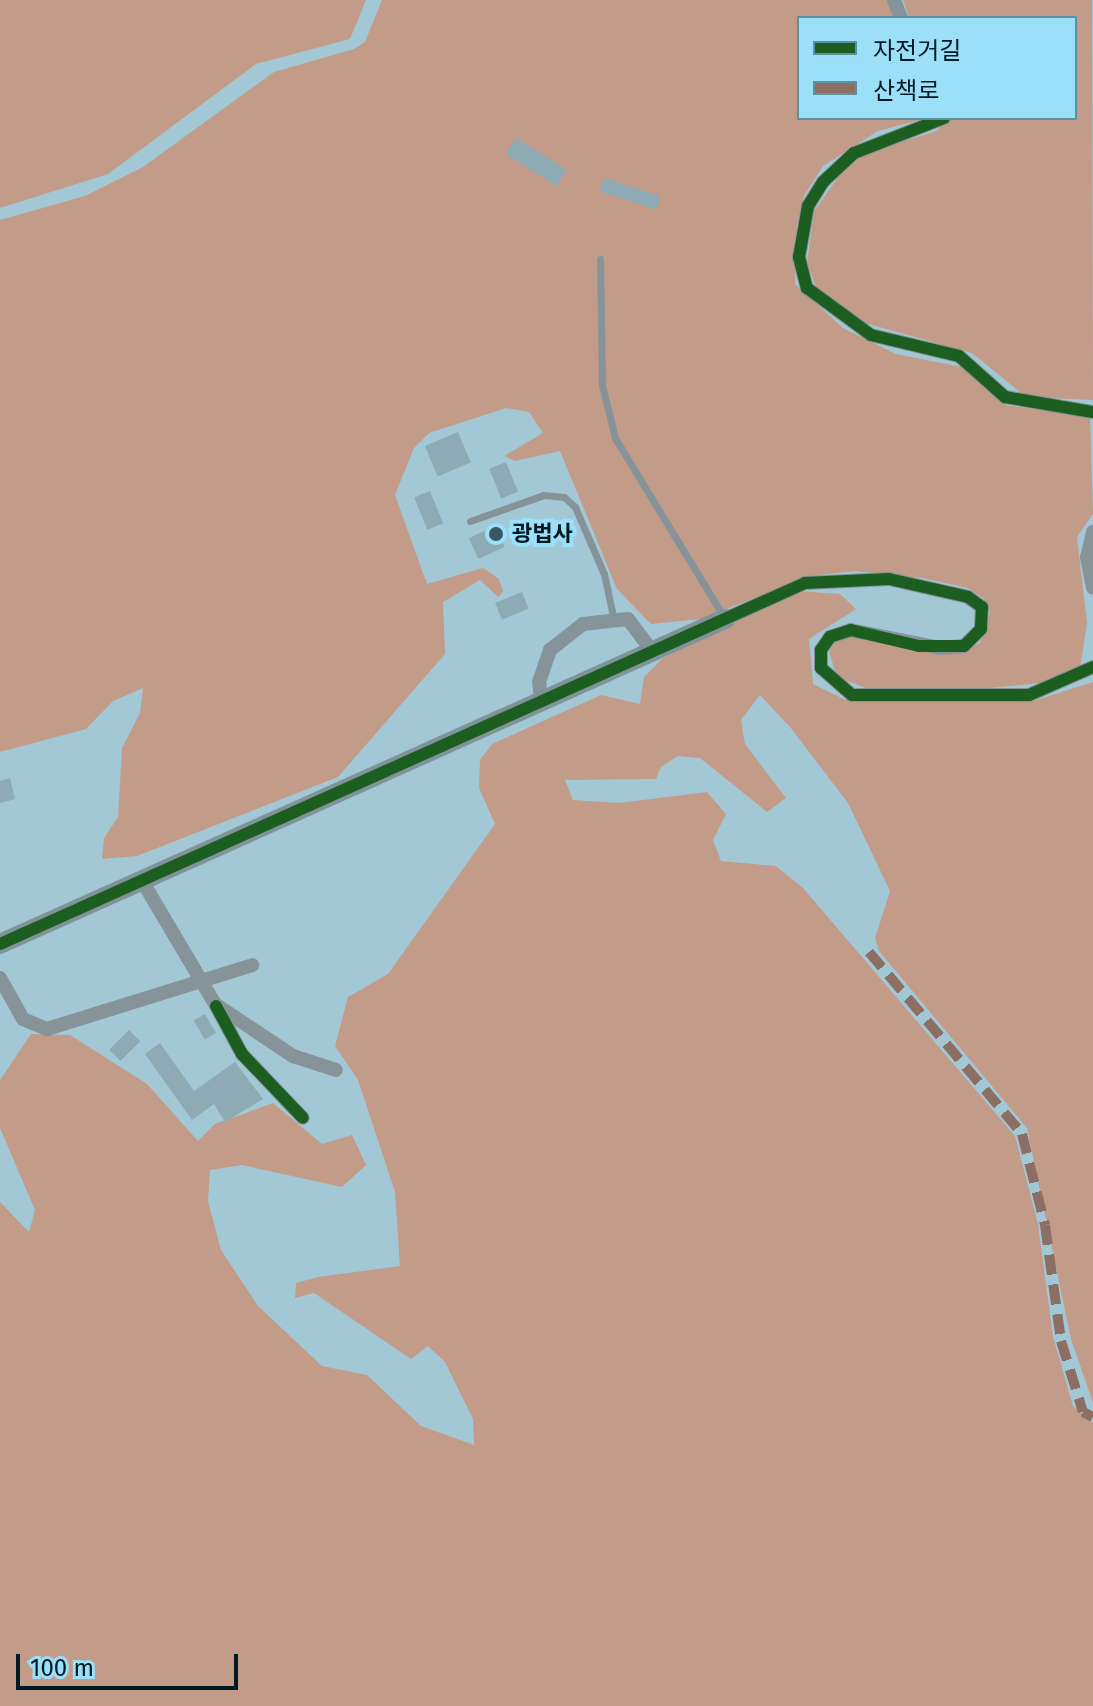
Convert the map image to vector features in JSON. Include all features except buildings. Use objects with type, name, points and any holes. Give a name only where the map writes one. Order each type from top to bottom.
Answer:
[{"type":"street","points":[[939,120],[854,153],[823,182],[808,206],[799,257],[807,288],[871,335],[959,356],[1005,397],[1093,412]]},
{"type":"street","points":[[1093,532],[1087,557],[1093,587]]},
{"type":"street","points":[[0,944],[805,583],[889,579],[968,597],[982,607],[981,629],[964,646],[940,648],[851,630],[830,637],[821,650],[821,668],[852,695],[1029,695],[1093,667]]},
{"type":"street","points":[[541,700],[539,682],[550,650],[583,624],[613,616],[628,619],[652,651]]},
{"type":"street","points":[[141,879],[242,1054],[303,1118]]},
{"type":"street","points":[[0,978],[23,1019],[47,1029],[252,965]]},
{"type":"street","points":[[216,1006],[293,1056],[336,1070]]},
{"type":"lane","points":[[600,259],[602,385],[611,428],[725,619]]},
{"type":"lane","points":[[470,521],[544,495],[564,497],[575,507],[604,574],[613,616]]},
{"type":"shaded area","points":[[0,0],[366,0],[350,39],[256,64],[108,174],[0,208]]},
{"type":"shaded area","points":[[382,0],[889,0],[895,16],[797,16],[797,120],[919,120],[878,131],[823,166],[804,196],[797,226],[795,284],[843,328],[896,354],[962,367],[1005,405],[1090,416],[1093,514],[1077,537],[1087,623],[1080,668],[1049,682],[961,691],[874,691],[837,677],[829,652],[834,642],[852,637],[965,650],[980,643],[990,613],[984,599],[968,588],[922,578],[855,571],[810,576],[701,619],[651,624],[617,589],[560,451],[515,461],[504,456],[543,433],[529,412],[506,408],[429,433],[414,448],[395,495],[427,584],[483,568],[499,579],[503,592],[498,597],[480,580],[443,602],[445,654],[338,777],[137,856],[102,859],[104,838],[118,817],[122,748],[140,713],[143,688],[113,701],[86,729],[0,752],[0,220],[85,196],[143,167],[274,72],[354,49],[365,42]]},
{"type":"shaded area","points":[[903,0],[1092,0],[1093,400],[1026,397],[972,353],[865,323],[832,305],[815,284],[807,263],[814,211],[844,169],[864,154],[936,131],[948,120],[1077,120],[1077,16],[908,16]]},
{"type":"shaded area","points":[[798,591],[840,594],[856,609],[809,639],[813,684],[846,700],[1030,702],[1093,682],[1093,1403],[1071,1339],[1027,1128],[879,951],[875,938],[890,891],[848,803],[790,727],[760,695],[741,720],[745,744],[786,798],[767,812],[700,758],[678,756],[661,767],[656,779],[565,780],[573,800],[619,803],[707,792],[726,814],[713,840],[721,861],[776,866],[803,888],[1015,1136],[1038,1224],[1053,1337],[1073,1406],[1093,1423],[1093,1706],[0,1706],[0,1202],[29,1232],[35,1210],[0,1128],[0,1080],[31,1034],[70,1035],[147,1084],[198,1141],[215,1124],[273,1103],[322,1144],[352,1135],[366,1165],[342,1187],[242,1165],[210,1170],[208,1201],[221,1250],[258,1306],[322,1366],[367,1375],[421,1426],[474,1445],[473,1419],[445,1362],[428,1346],[411,1359],[314,1293],[295,1298],[296,1283],[400,1266],[395,1192],[358,1080],[335,1046],[348,997],[388,974],[495,824],[479,788],[480,760],[492,744],[601,695],[640,704],[644,677],[663,658]]},
{"type":"marked path","points":[[869,952],[1022,1134],[1045,1225],[1061,1341],[1083,1412],[1093,1417]]},
{"type":"cycle path","points":[[939,120],[854,153],[823,182],[808,206],[799,257],[807,288],[871,335],[959,356],[1005,397],[1093,412]]},
{"type":"cycle path","points":[[0,944],[805,583],[889,579],[968,597],[982,607],[981,629],[964,646],[919,646],[851,630],[830,637],[821,650],[821,668],[852,695],[1029,695],[1093,667]]},
{"type":"cycle path","points":[[216,1006],[242,1054],[303,1118]]},
{"type":"place","name":"광법사","points":[[496,534]]}]
